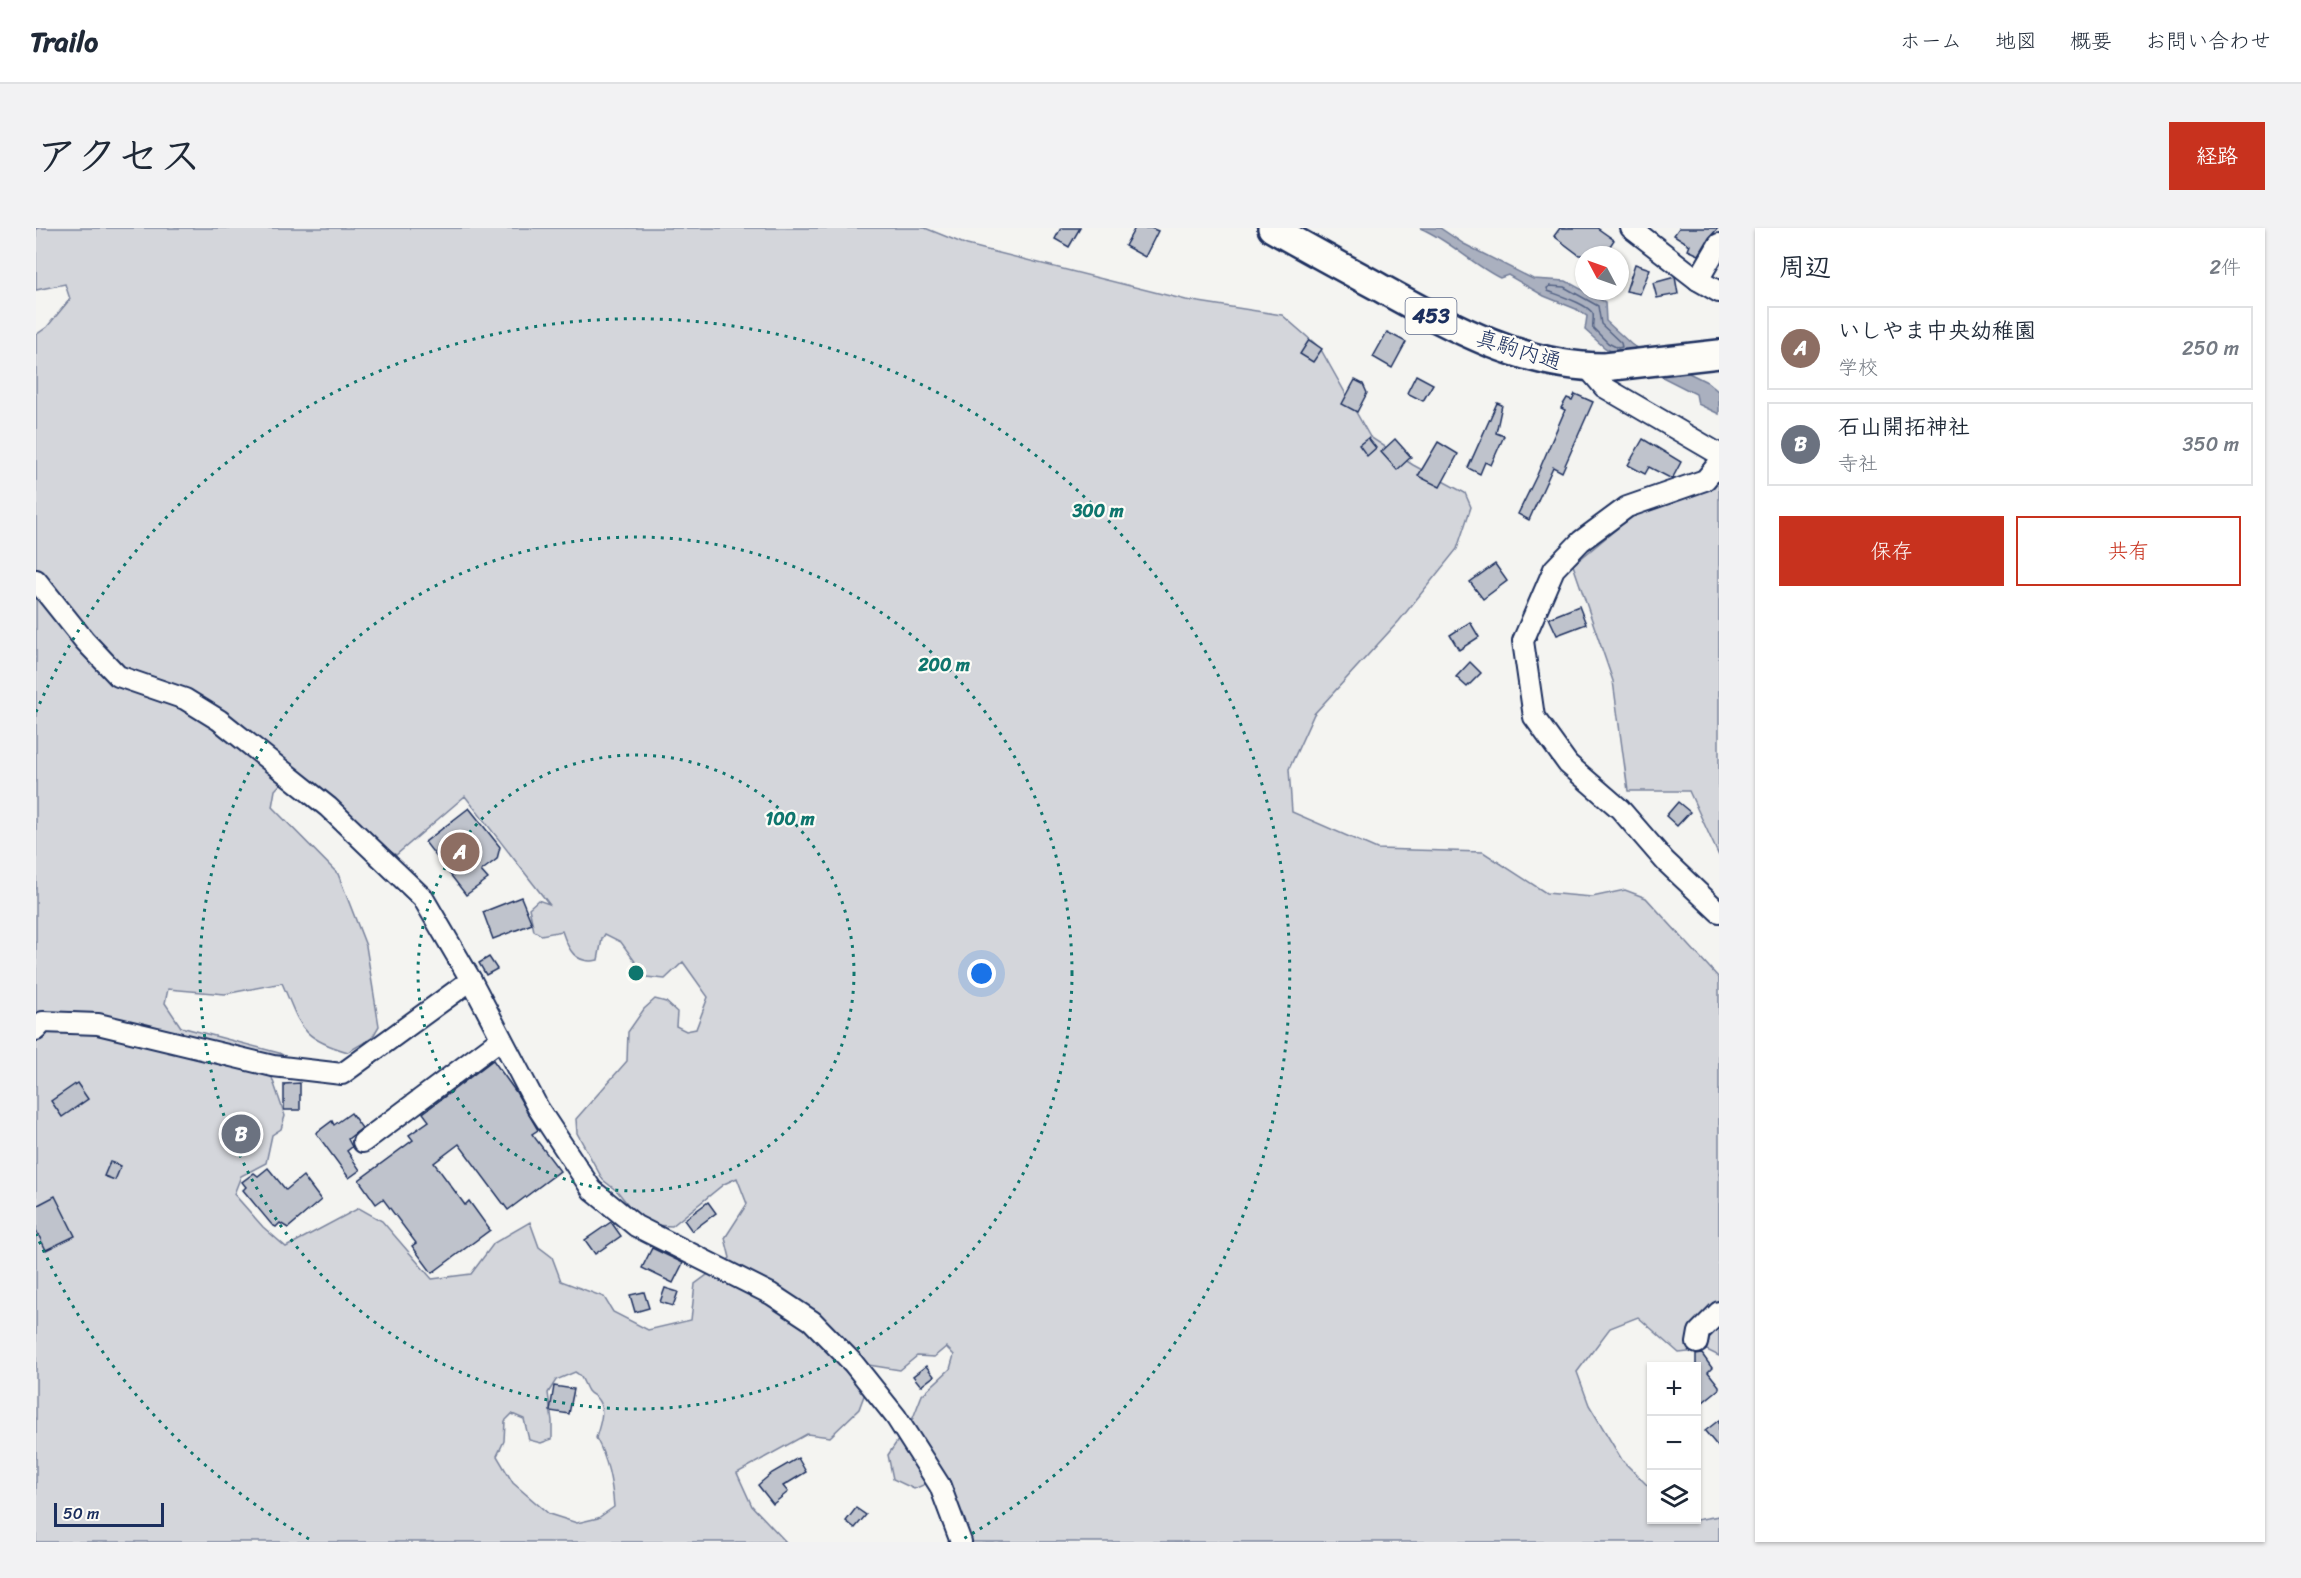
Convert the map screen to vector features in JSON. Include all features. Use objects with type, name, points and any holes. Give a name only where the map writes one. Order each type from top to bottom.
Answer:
[{"type":"highway","name":"真駒内通","points":[[1272,228],[1446,324],[1489,343],[1553,362],[1595,367],[1706,356]]},
{"type":"street","points":[[1631,228],[1698,280],[1719,292]]},
{"type":"street","points":[[1698,280],[1719,244]]},
{"type":"street","points":[[1595,367],[1604,387],[1719,454]]},
{"type":"street","points":[[1719,463],[1704,480],[1627,507],[1581,541],[1554,569],[1523,641],[1534,717],[1561,755],[1568,764],[1620,809],[1665,861],[1719,912]]},
{"type":"street","points":[[36,580],[84,640],[118,676],[185,699],[219,720],[328,807],[423,898],[471,980],[538,1108],[592,1190],[636,1226],[771,1294],[812,1321],[853,1363],[896,1417],[940,1486],[961,1542]]},
{"type":"street","points":[[36,1030],[43,1022],[98,1024],[273,1065],[342,1074],[471,980]]},
{"type":"street","points":[[363,1142],[501,1039]]},
{"type":"street","points":[[1697,1343],[1699,1332],[1719,1312]]},
{"type":"shaded area","points":[[36,228],[925,228],[967,245],[1186,300],[1282,315],[1320,348],[1370,437],[1413,465],[1465,493],[1471,507],[1457,549],[1399,621],[1314,714],[1289,769],[1292,812],[1377,849],[1483,852],[1546,893],[1592,897],[1625,890],[1646,898],[1719,978],[1719,1356],[1707,1350],[1679,1353],[1638,1317],[1610,1328],[1577,1372],[1589,1405],[1622,1460],[1647,1485],[1647,1524],[1701,1524],[1701,1519],[1719,1516],[1719,1542],[967,1542],[942,1477],[914,1489],[893,1479],[888,1455],[913,1418],[922,1395],[950,1369],[954,1355],[946,1347],[934,1357],[917,1356],[900,1370],[862,1364],[844,1347],[841,1366],[865,1393],[859,1409],[830,1437],[807,1434],[737,1473],[752,1506],[786,1542],[36,1542],[36,335],[47,327],[70,299],[65,284],[36,290]],"holes":[[[292,772],[373,841],[396,855],[465,796],[549,904],[538,900],[529,908],[534,931],[541,935],[562,931],[574,954],[578,958],[590,961],[598,960],[605,934],[621,942],[646,977],[665,979],[683,962],[708,997],[696,1029],[686,1031],[676,1026],[677,1012],[666,1002],[655,999],[644,1009],[628,1032],[627,1061],[576,1119],[577,1133],[603,1180],[618,1192],[637,1216],[649,1225],[672,1226],[724,1184],[737,1178],[747,1204],[725,1238],[730,1258],[695,1284],[691,1320],[648,1330],[613,1312],[604,1297],[561,1281],[552,1257],[539,1247],[530,1222],[494,1243],[471,1274],[432,1279],[382,1221],[359,1208],[286,1247],[263,1227],[234,1194],[241,1176],[266,1163],[272,1135],[281,1129],[285,1116],[270,1072],[294,1061],[279,1053],[181,1027],[165,1003],[168,989],[225,994],[282,983],[298,1020],[311,1035],[320,1041],[348,1052],[372,1038],[379,1026],[366,946],[338,874],[272,807],[275,790]],[[575,1372],[580,1376],[588,1391],[600,1404],[601,1419],[596,1438],[609,1471],[614,1507],[598,1518],[577,1523],[549,1514],[513,1483],[497,1456],[504,1441],[505,1421],[512,1414],[524,1419],[529,1440],[541,1443],[552,1439],[548,1393],[556,1380]]]},
{"type":"shaded area","points":[[1719,482],[1719,856],[1689,791],[1628,791],[1613,681],[1573,565],[1632,516]]},
{"type":"water","points":[[1420,228],[1440,228],[1464,244],[1533,279],[1566,281],[1575,286],[1575,300],[1605,302],[1606,321],[1632,345],[1707,382],[1719,392],[1719,414],[1698,404],[1696,394],[1605,348],[1585,330],[1587,316],[1576,309],[1544,296],[1508,275],[1500,278]]},
{"type":"building","points":[[1061,228],[1080,228],[1069,247],[1055,239]]},
{"type":"building","points":[[1135,228],[1151,228],[1158,231],[1145,257],[1125,246]]},
{"type":"building","points":[[1560,228],[1597,228],[1614,240],[1610,246],[1575,246],[1575,252],[1554,236]]},
{"type":"building","points":[[1679,228],[1718,228],[1699,255],[1688,250],[1690,245],[1674,235]]},
{"type":"building","points":[[1635,264],[1650,269],[1640,294],[1629,292],[1629,282]]},
{"type":"building","points":[[1675,277],[1678,294],[1657,298],[1653,283]]},
{"type":"building","points":[[1387,332],[1406,342],[1392,368],[1373,357]]},
{"type":"building","points":[[1309,340],[1322,349],[1313,362],[1300,354]]},
{"type":"building","points":[[1416,375],[1433,384],[1423,401],[1407,393]]},
{"type":"building","points":[[1355,380],[1363,384],[1367,393],[1357,412],[1342,404]]},
{"type":"building","points":[[1575,394],[1593,402],[1562,472],[1553,467],[1529,520],[1518,514],[1565,410],[1561,408],[1567,398],[1572,400]]},
{"type":"building","points":[[1497,403],[1502,405],[1496,433],[1504,436],[1491,465],[1485,462],[1480,474],[1468,468]]},
{"type":"building","points":[[1368,438],[1376,448],[1367,456],[1359,445]]},
{"type":"building","points":[[1395,439],[1411,457],[1397,470],[1381,452]]},
{"type":"building","points":[[1643,439],[1681,462],[1672,479],[1649,467],[1645,474],[1628,465]]},
{"type":"building","points":[[1438,442],[1458,454],[1440,487],[1418,476]]},
{"type":"building","points":[[1495,564],[1507,581],[1483,599],[1470,582]]},
{"type":"building","points":[[1579,606],[1586,624],[1557,635],[1549,618]]},
{"type":"building","points":[[1470,622],[1479,637],[1459,650],[1450,635]]},
{"type":"building","points":[[1470,662],[1481,673],[1467,687],[1456,677]]},
{"type":"building","points":[[1678,802],[1690,812],[1677,826],[1666,816]]},
{"type":"building","points":[[469,808],[500,847],[497,859],[481,871],[488,879],[466,895],[425,842]]},
{"type":"building","points":[[521,897],[532,924],[493,939],[483,912]]},
{"type":"building","points":[[489,957],[497,969],[486,975],[479,963]]},
{"type":"building","points":[[493,1060],[516,1092],[538,1130],[532,1134],[560,1171],[508,1210],[459,1144],[434,1163],[465,1205],[469,1201],[490,1230],[432,1273],[412,1246],[416,1243],[383,1199],[376,1204],[359,1180],[413,1140],[409,1135],[429,1121],[423,1113]]},
{"type":"building","points":[[77,1083],[88,1099],[62,1117],[51,1101]]},
{"type":"building","points":[[300,1083],[300,1110],[284,1110],[284,1084]]},
{"type":"building","points":[[351,1113],[362,1128],[348,1139],[352,1147],[347,1151],[360,1170],[349,1178],[316,1133],[332,1121],[334,1125]]},
{"type":"building","points":[[110,1162],[121,1166],[115,1180],[104,1176]]},
{"type":"building","points":[[268,1168],[286,1190],[303,1176],[321,1200],[288,1228],[280,1223],[276,1227],[272,1225],[243,1190],[246,1187],[242,1182],[254,1173],[258,1176]]},
{"type":"building","points":[[55,1196],[75,1236],[46,1250],[36,1230],[36,1206]]},
{"type":"building","points":[[708,1202],[716,1213],[692,1231],[684,1220]]},
{"type":"building","points":[[611,1222],[621,1236],[595,1254],[585,1240]]},
{"type":"building","points":[[652,1248],[683,1263],[673,1283],[642,1268]]},
{"type":"building","points":[[665,1288],[678,1292],[673,1306],[660,1302]]},
{"type":"building","points":[[644,1292],[649,1308],[635,1312],[630,1295]]},
{"type":"building","points":[[1702,1354],[1712,1368],[1708,1372],[1719,1386],[1719,1389],[1703,1402],[1701,1400],[1701,1362],[1696,1362],[1696,1355]]},
{"type":"building","points":[[926,1366],[934,1376],[921,1386],[913,1376]]},
{"type":"building","points":[[554,1386],[574,1389],[569,1414],[550,1411]]},
{"type":"building","points":[[1719,1420],[1719,1448],[1705,1431]]},
{"type":"building","points":[[798,1458],[806,1472],[783,1486],[788,1492],[773,1504],[758,1485],[772,1473]]},
{"type":"building","points":[[856,1508],[866,1515],[855,1528],[846,1521]]},
{"type":"place","name":"いしやま中央幼稚園","points":[[460,852]]},
{"type":"place","name":"石山開拓神社","points":[[241,1134]]}]
